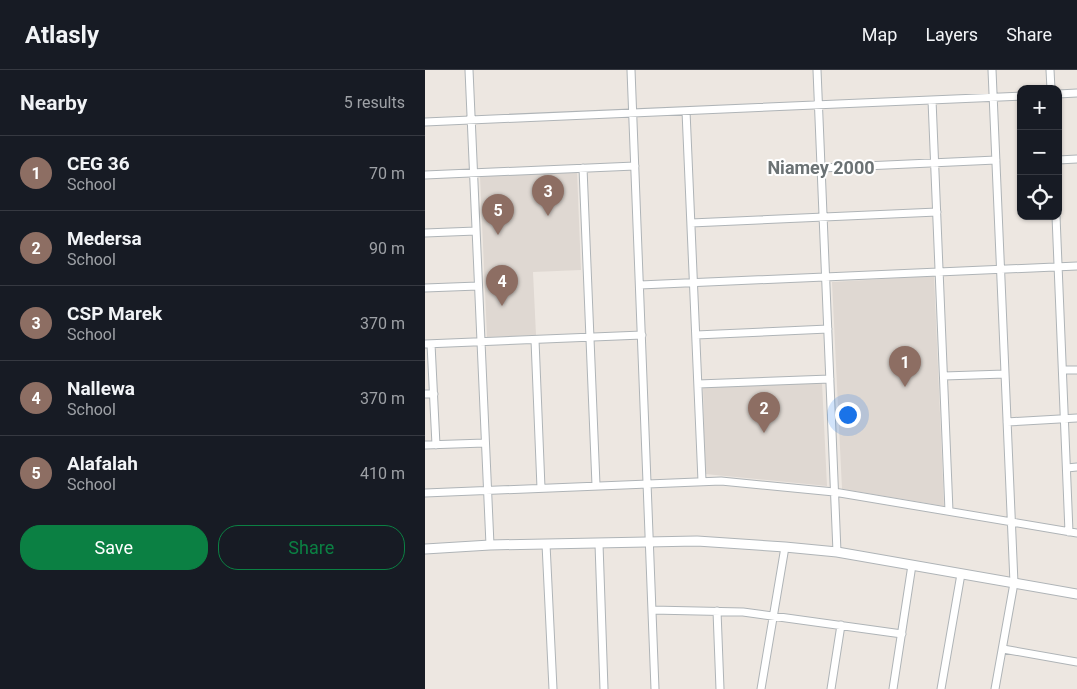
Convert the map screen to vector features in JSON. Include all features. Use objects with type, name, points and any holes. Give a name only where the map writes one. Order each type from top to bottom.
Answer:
[{"type":"street","points":[[469,70],[490,545]]},
{"type":"street","points":[[631,70],[651,544],[655,689]]},
{"type":"street","points":[[817,70],[837,552]]},
{"type":"street","points":[[992,70],[1014,583],[995,689]]},
{"type":"street","points":[[1050,70],[1051,85]]},
{"type":"street","points":[[1062,94],[1077,94]]},
{"type":"street","points":[[425,122],[1017,96]]},
{"type":"street","points":[[932,100],[949,512]]},
{"type":"street","points":[[686,111],[702,481]]},
{"type":"street","points":[[1062,160],[1077,159]]},
{"type":"street","points":[[821,168],[996,160]]},
{"type":"street","points":[[425,175],[635,166]]},
{"type":"street","points":[[583,168],[596,485]]},
{"type":"street","points":[[691,222],[937,212]]},
{"type":"street","points":[[425,493],[702,481],[834,492],[1073,533],[1067,468],[1056,220]]},
{"type":"street","points":[[425,233],[476,231]]},
{"type":"street","points":[[640,285],[1077,266]]},
{"type":"street","points":[[425,288],[479,286]]},
{"type":"street","points":[[695,335],[827,329]]},
{"type":"street","points":[[436,445],[428,344],[642,335]]},
{"type":"street","points":[[535,340],[541,488]]},
{"type":"street","points":[[1063,370],[1077,370]]},
{"type":"street","points":[[944,376],[1005,374]]},
{"type":"street","points":[[698,384],[830,379]]},
{"type":"street","points":[[425,394],[433,394]]},
{"type":"street","points":[[1007,422],[1077,418]]},
{"type":"street","points":[[425,445],[485,442]]},
{"type":"street","points":[[1067,468],[1077,467]]},
{"type":"street","points":[[425,548],[546,544],[651,544],[697,541],[785,547],[837,552],[1077,594]]},
{"type":"street","points":[[546,544],[553,689]]},
{"type":"street","points":[[599,544],[604,689]]},
{"type":"street","points":[[761,689],[785,547]]},
{"type":"street","points":[[893,689],[912,565]]},
{"type":"street","points":[[941,689],[961,574]]},
{"type":"street","points":[[652,610],[717,611],[773,616],[902,634]]},
{"type":"street","points":[[717,611],[720,689]]},
{"type":"street","points":[[831,689],[841,625]]},
{"type":"street","points":[[1003,649],[1077,662]]},
{"type":"shaded area","points":[[577,172],[581,270],[533,272],[536,335],[487,337],[480,176]]},
{"type":"shaded area","points":[[934,276],[944,506],[842,489],[832,282]]},
{"type":"shaded area","points":[[822,383],[827,486],[705,474],[703,387]]},
{"type":"place","name":"CSP Marek","points":[[548,216]]},
{"type":"place","name":"Alafalah","points":[[498,235]]},
{"type":"place","name":"Nallewa","points":[[502,306]]},
{"type":"place","name":"CEG 36","points":[[905,387]]},
{"type":"place","name":"Medersa","points":[[764,433]]},
{"type":"district","name":"Niamey 2000","points":[[821,168]]}]
